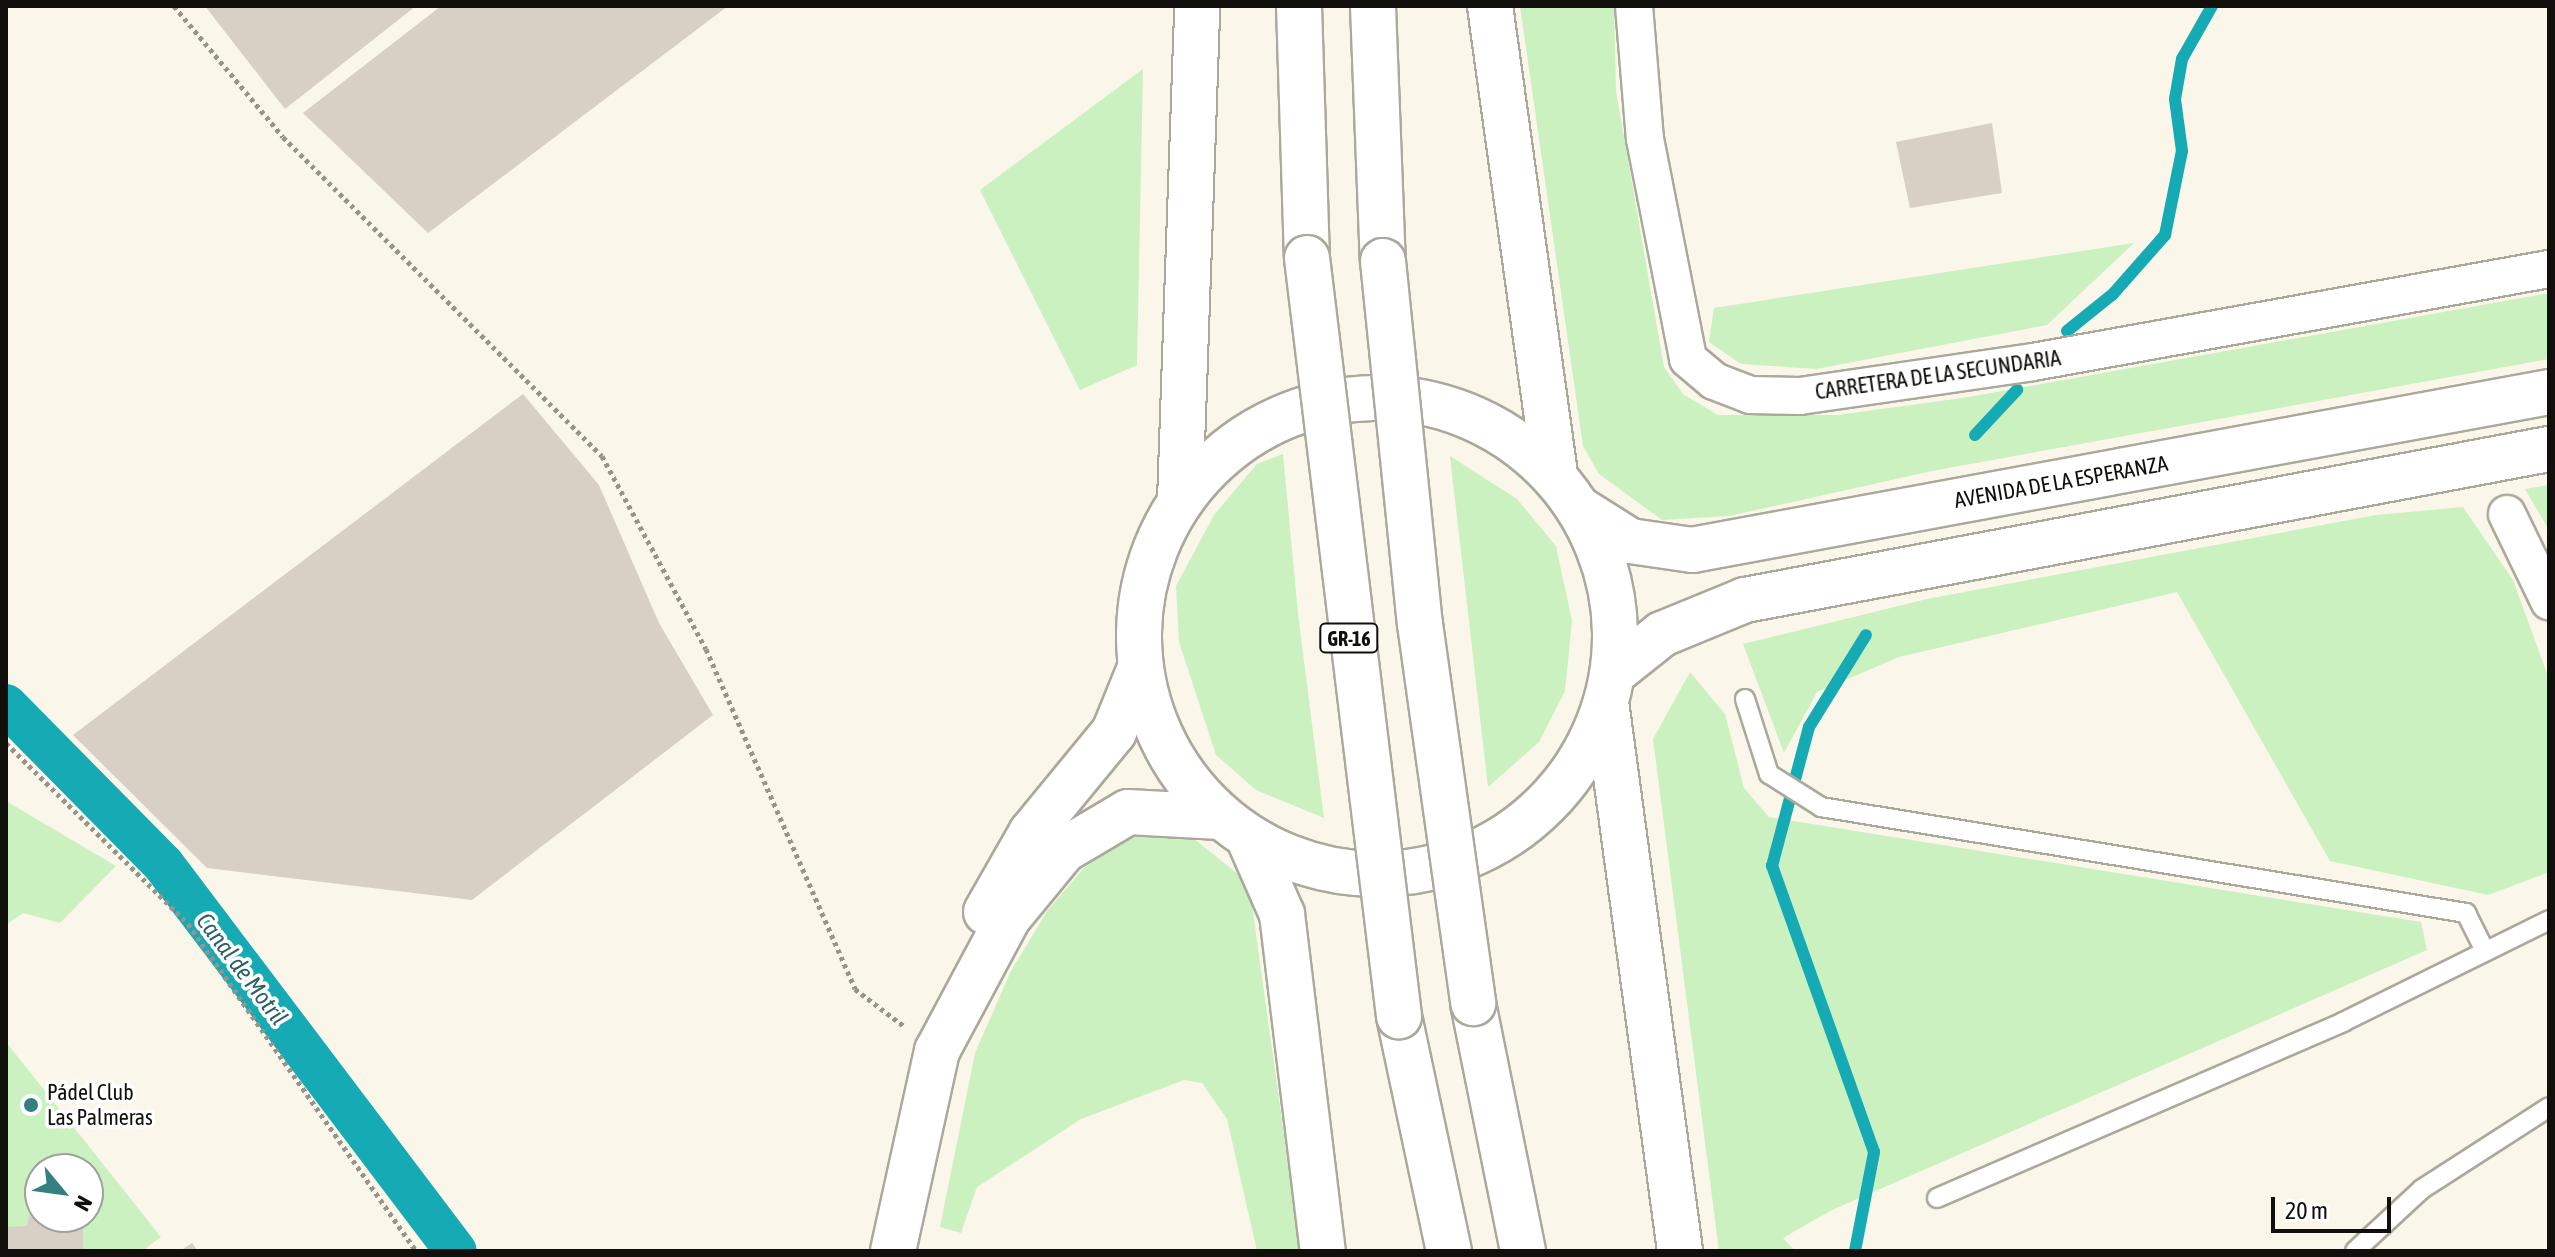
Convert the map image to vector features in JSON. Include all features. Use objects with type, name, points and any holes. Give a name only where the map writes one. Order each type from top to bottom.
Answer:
[{"type":"main road","points":[[1180,501],[1197,6]]},
{"type":"main road","name":"GR-16","points":[[1299,6],[1307,258],[1399,1016],[1449,1251]]},
{"type":"main road","points":[[1373,6],[1383,261],[1420,624],[1473,1003],[1523,1251]]},
{"type":"main road","points":[[1490,6],[1555,475]]},
{"type":"main road","name":"AVENIDA DE LA ESPERANZA","points":[[1581,510],[1630,541],[1692,550],[2549,392]]},
{"type":"main road","points":[[1323,1251],[1282,914],[1235,828],[1182,774],[1154,723],[1140,668],[1139,609],[1153,553],[1180,501],[1229,448],[1279,419],[1361,397],[1433,402],[1499,429],[1555,475],[1581,510],[1605,562],[1615,616],[1610,687],[1680,1251]]},
{"type":"main road","points":[[893,1251],[937,1051],[955,1009],[1008,918],[1064,850],[1128,812],[1235,828],[1317,868],[1390,875],[1462,859],[1526,823],[1566,779],[1610,687],[1662,634],[1745,600],[2549,449]]},
{"type":"main road","points":[[955,1009],[967,945],[1031,833],[1114,732],[1140,668]]},
{"type":"street","name":"CARRETERA DE LA SECUNDARIA","points":[[1634,6],[1645,139],[1688,359],[1714,381],[1750,395],[1800,396],[2033,362],[2549,269]]},
{"type":"street","points":[[2507,514],[2549,601]]},
{"type":"lane","points":[[1745,699],[1769,774],[1821,807],[2466,913],[2485,951]]},
{"type":"lane","points":[[1937,1198],[2343,1022],[2549,920]]},
{"type":"lane","points":[[2355,1251],[2422,1189],[2549,1107]]},
{"type":"path","points":[[174,6],[283,137],[602,456],[706,649],[855,989],[937,1051]]},
{"type":"path","points":[[6,743],[188,924],[416,1251]]},
{"type":"green space","points":[[1520,6],[1614,6],[1616,91],[1664,367],[1683,394],[1718,415],[1838,415],[1969,397],[2549,293],[2549,359],[1932,471],[1729,516],[1662,520],[1599,474],[1583,446]]},
{"type":"green space","points":[[1143,69],[1137,365],[1080,390],[980,190]]},
{"type":"green space","points":[[2134,243],[2047,325],[1816,369],[1741,364],[1709,342],[1714,308]]},
{"type":"green space","points":[[1283,454],[1298,614],[1324,818],[1256,790],[1216,755],[1179,642],[1176,586],[1214,515],[1257,464]]},
{"type":"green space","points":[[1450,456],[1517,499],[1556,546],[1572,621],[1565,691],[1539,742],[1488,787]]},
{"type":"green space","points":[[2549,485],[2549,530],[2525,489]]},
{"type":"green space","points":[[2463,507],[2513,580],[2549,679],[2549,872],[2488,895],[2330,861],[2177,592],[1899,657],[1817,692],[1784,753],[1743,644],[1927,599],[2376,515]]},
{"type":"green space","points":[[1690,672],[1725,714],[1744,788],[1769,817],[2421,922],[2427,950],[1832,1210],[1783,1238],[1795,1251],[1719,1251],[1653,739]]},
{"type":"green space","points":[[6,801],[116,866],[60,923],[23,913],[6,925]]},
{"type":"green space","points":[[1161,833],[1192,837],[1249,883],[1300,1251],[1257,1251],[1227,1119],[1202,1083],[1184,1080],[1081,1119],[977,1187],[961,1233],[940,1227],[975,1053],[1011,971],[1047,911],[1084,868],[1127,839]]},
{"type":"green space","name":"Pádel Club Las Palmeras","points":[[6,1042],[94,1153],[24,1153],[24,1233],[104,1233],[104,1165],[161,1237],[142,1251],[6,1251]]},
{"type":"building","points":[[205,6],[416,6],[285,109]]},
{"type":"building","points":[[441,6],[728,6],[428,233],[303,113]]},
{"type":"building","points":[[1992,123],[2002,193],[1910,208],[1896,142]]},
{"type":"building","points":[[523,394],[599,485],[659,623],[713,715],[472,900],[207,868],[73,735]]},
{"type":"building","points":[[24,1226],[24,1233],[83,1233],[83,1251],[6,1251],[6,1227]]},
{"type":"building","points":[[192,1243],[198,1251],[180,1251]]},
{"type":"waterway","points":[[2067,331],[2113,294],[2165,235],[2182,151],[2175,99],[2182,59],[2212,6]]},
{"type":"waterway","points":[[1975,435],[2017,390]]},
{"type":"waterway","points":[[1855,1251],[1874,1152],[1772,866],[1809,727],[1866,635]]},
{"type":"waterway","name":"Canal de Motril","points":[[6,705],[163,864],[456,1251]]},
{"type":"place","name":"Pádel Club Las Palmeras","points":[[31,1105]]}]
